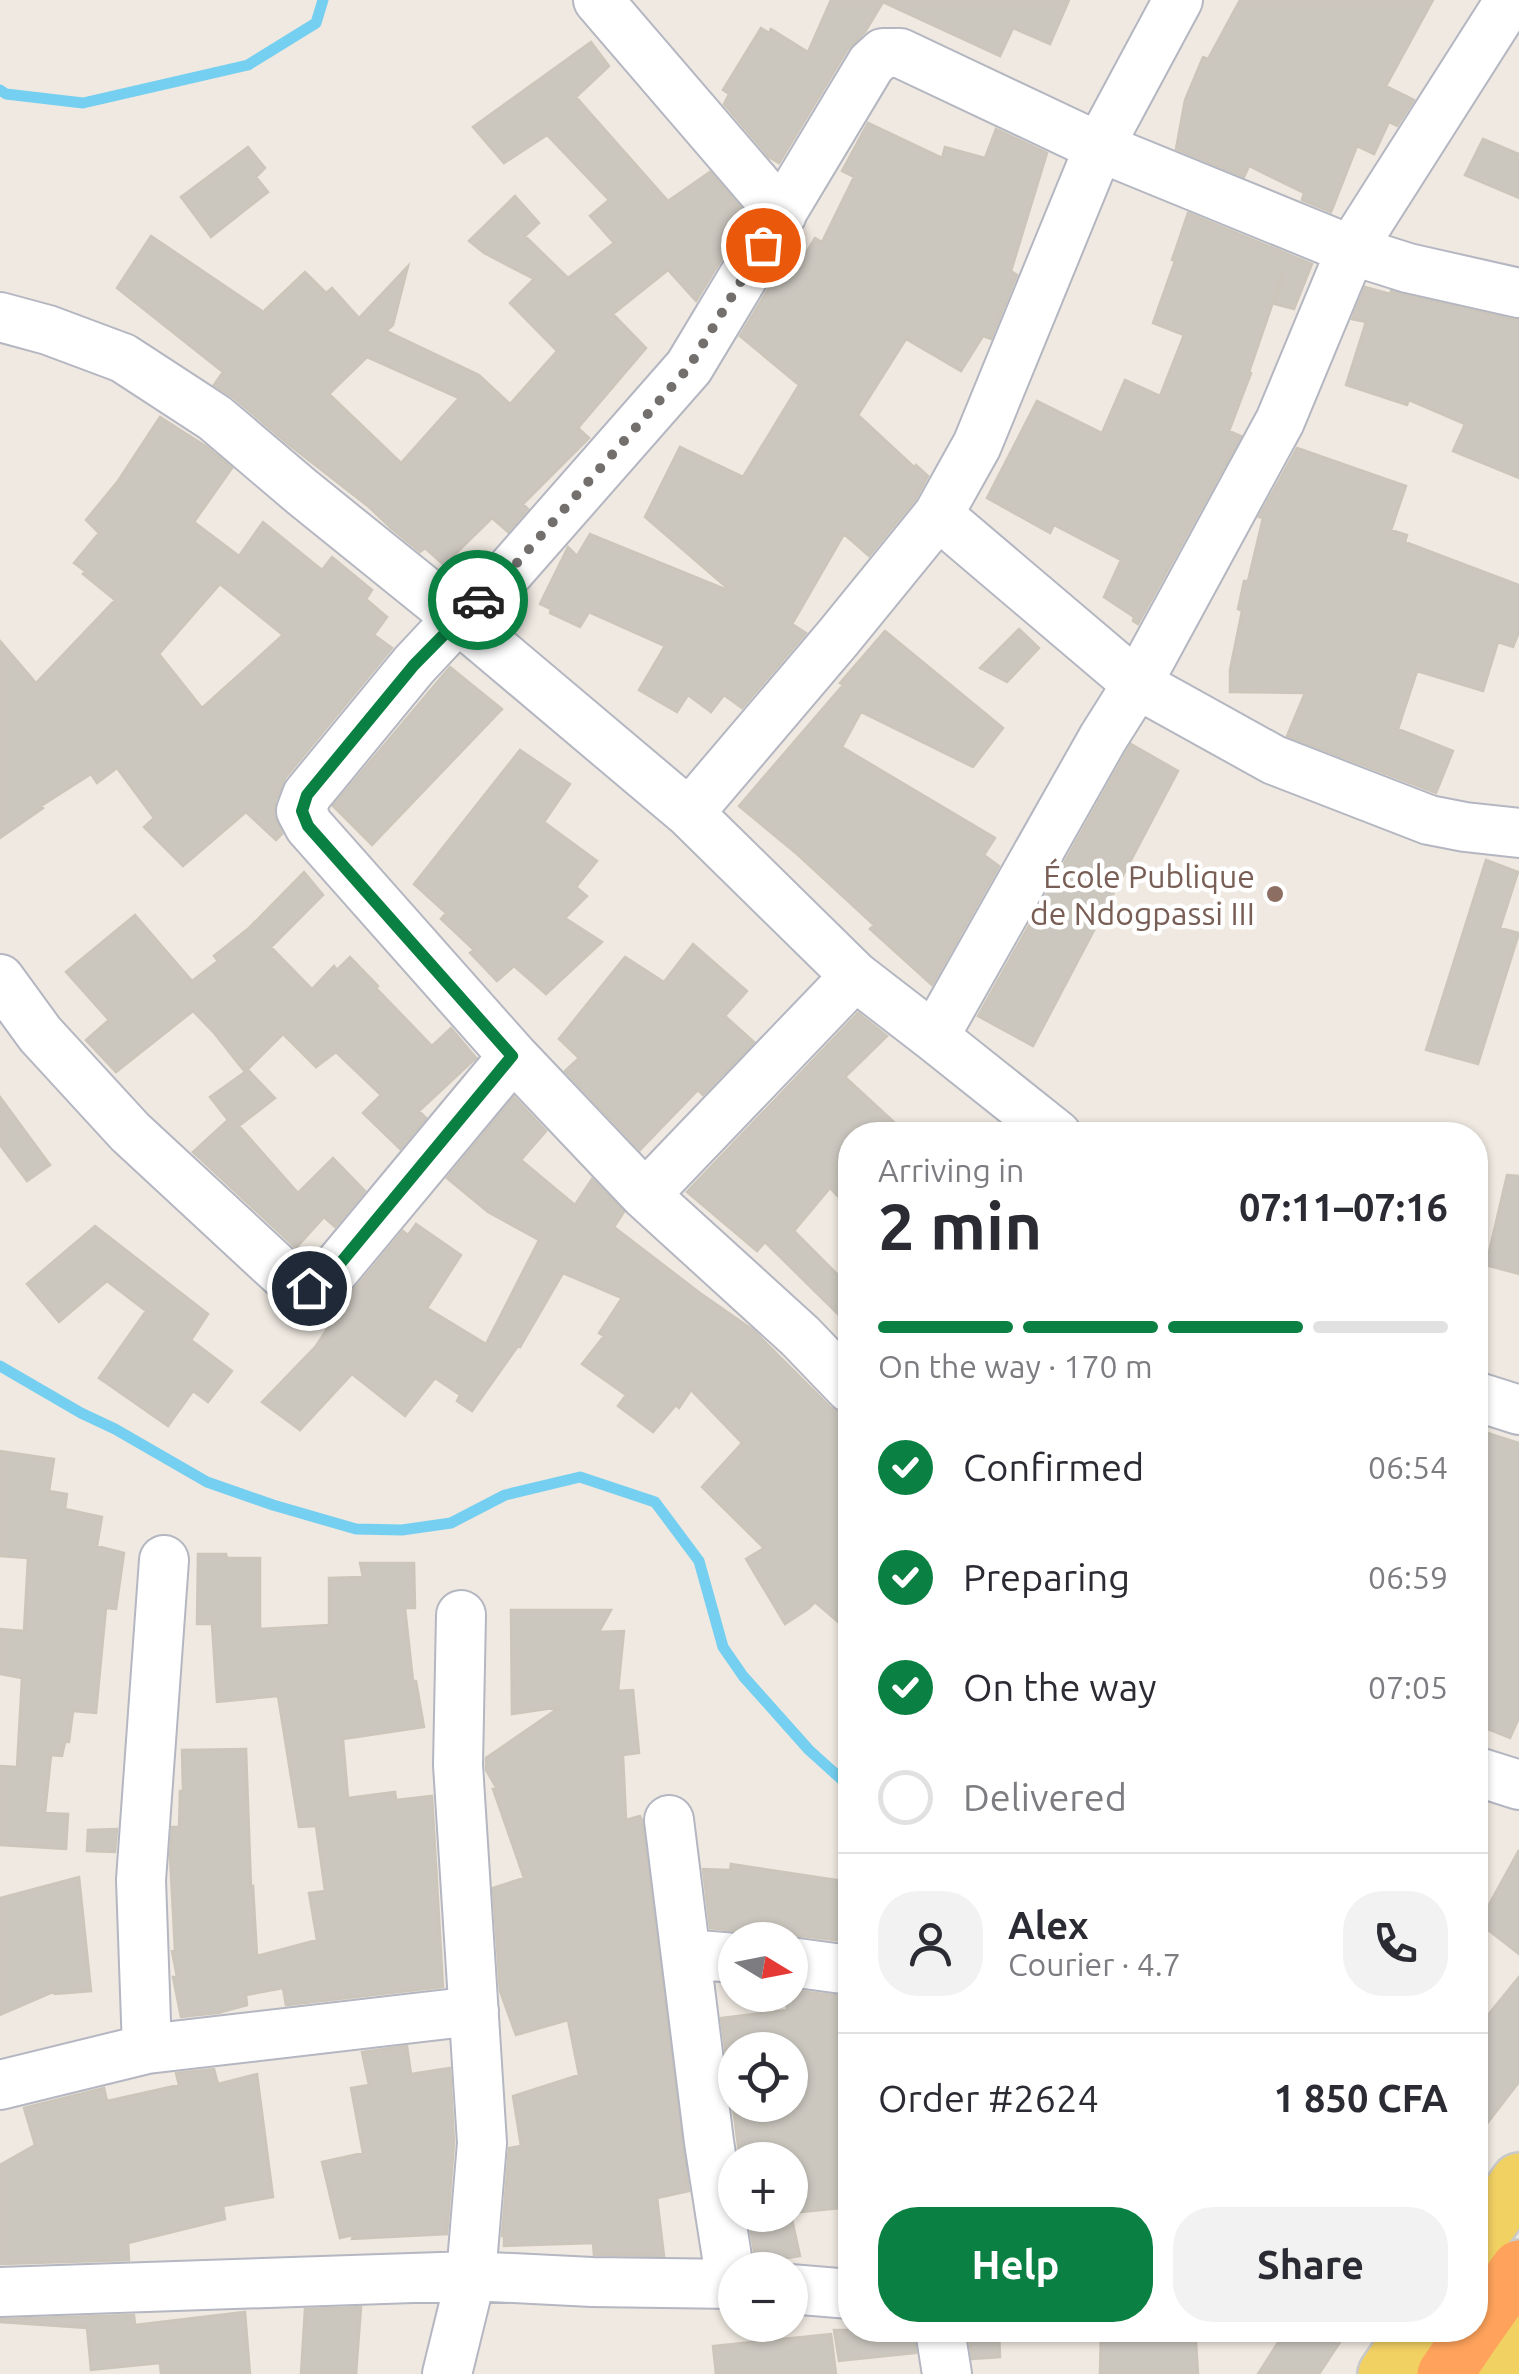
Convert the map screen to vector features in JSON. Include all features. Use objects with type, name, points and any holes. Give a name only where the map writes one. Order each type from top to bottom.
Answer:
[{"type":"highway","points":[[1488,2312],[1519,2268]]},
{"type":"highway","points":[[1444,2374],[1467,2342]]},
{"type":"main road","points":[[1488,2225],[1519,2181]]},
{"type":"main road","points":[[1493,2374],[1519,2336]]},
{"type":"main road","points":[[1386,2374],[1408,2342]]},
{"type":"street","points":[[598,0],[782,214]]},
{"type":"street","points":[[689,813],[938,515],[977,445],[1099,147],[1178,0]]},
{"type":"street","points":[[934,1036],[1138,684],[1280,422],[1351,250],[1510,0]]},
{"type":"street","points":[[838,1376],[645,1194],[512,1056],[308,826],[302,811],[307,795],[414,665],[509,572],[689,367],[882,53],[900,54],[1099,147],[1351,250],[1519,294]]},
{"type":"street","points":[[0,318],[48,330],[123,358],[215,418],[689,813],[855,976],[1040,1122]]},
{"type":"street","points":[[938,515],[1138,684],[1274,760],[1429,820],[1519,834]]},
{"type":"street","points":[[645,1194],[855,976]]},
{"type":"street","points":[[0,979],[40,1034],[130,1132],[293,1283],[309,1288],[324,1283],[512,1056]]},
{"type":"street","points":[[1488,1400],[1519,1410]]},
{"type":"street","points":[[146,2049],[141,1880],[164,1560]]},
{"type":"street","points":[[447,2374],[471,2276],[482,2143],[458,1765],[461,1615]]},
{"type":"street","points":[[1488,1776],[1519,1785]]},
{"type":"street","points":[[670,1820],[709,2142],[728,2252]]},
{"type":"street","points":[[686,1954],[718,1957]]},
{"type":"street","points":[[808,1964],[838,1968]]},
{"type":"street","points":[[0,2085],[146,2049],[474,2011]]},
{"type":"street","points":[[0,2292],[471,2276],[718,2284]]},
{"type":"street","points":[[808,2290],[838,2293]]},
{"type":"street","points":[[942,2342],[947,2374]]},
{"type":"building","points":[[831,0],[1069,0],[1050,44],[1013,28],[1000,56],[883,2],[865,32],[847,50],[779,163],[769,157],[724,104],[729,94],[723,90],[761,28],[769,33],[771,29],[808,52]]},
{"type":"building","points":[[1240,0],[1433,0],[1386,86],[1414,100],[1397,126],[1389,122],[1374,154],[1357,146],[1331,212],[1302,200],[1304,193],[1249,166],[1244,177],[1176,149],[1185,100],[1203,57],[1208,59]]},
{"type":"building","points":[[591,42],[609,66],[576,97],[668,201],[710,172],[748,216],[696,301],[668,270],[613,314],[646,348],[578,428],[589,438],[523,504],[528,509],[508,532],[492,518],[444,565],[425,548],[420,552],[214,385],[223,372],[117,288],[151,236],[268,315],[265,310],[305,272],[326,293],[332,288],[359,318],[408,266],[393,325],[386,331],[479,375],[510,404],[557,351],[510,303],[534,279],[469,241],[515,196],[539,223],[525,236],[568,278],[614,243],[590,216],[609,200],[547,135],[504,163],[473,127]],"holes":[[[367,357],[459,398],[401,463],[329,394]]]},
{"type":"building","points":[[868,123],[942,158],[945,147],[985,158],[996,129],[1047,153],[1011,271],[1017,275],[991,339],[983,336],[961,371],[906,339],[858,415],[928,476],[915,500],[869,556],[844,534],[792,624],[806,633],[742,708],[724,695],[711,712],[688,695],[677,712],[639,690],[665,646],[589,612],[580,627],[540,604],[568,547],[577,556],[590,534],[732,592],[645,517],[680,447],[743,477],[799,385],[740,336],[794,246],[799,245],[806,253],[815,238],[822,242],[854,177],[842,171]]},
{"type":"building","points":[[1483,139],[1519,154],[1519,198],[1465,175]]},
{"type":"building","points":[[248,147],[265,168],[256,177],[268,192],[211,237],[181,197]]},
{"type":"building","points":[[1188,213],[1312,264],[1294,309],[1275,304],[1283,273],[1229,431],[1241,436],[1138,624],[1104,597],[1121,560],[1054,525],[1050,533],[987,498],[1037,401],[1102,433],[1125,380],[1160,396],[1184,335],[1153,323]]},
{"type":"building","points":[[1365,287],[1519,320],[1519,478],[1453,451],[1465,424],[1409,400],[1407,405],[1346,385],[1366,322],[1352,319]]},
{"type":"building","points":[[160,417],[232,468],[194,522],[239,556],[263,522],[322,570],[332,557],[372,590],[366,599],[387,617],[374,635],[392,648],[285,778],[275,802],[274,814],[282,834],[276,840],[246,812],[183,866],[144,827],[154,818],[117,768],[97,783],[91,774],[0,838],[0,641],[36,683],[115,600],[74,563],[99,533],[86,520],[118,481]],"holes":[[[220,584],[283,635],[202,708],[159,654]]]},
{"type":"building","points":[[1297,448],[1406,486],[1391,530],[1407,535],[1405,542],[1519,585],[1519,632],[1513,647],[1498,642],[1483,691],[1417,671],[1398,729],[1453,751],[1436,793],[1287,736],[1305,693],[1230,692],[1230,670],[1242,611],[1238,609],[1263,518],[1259,517]]},
{"type":"building","points":[[1019,629],[1039,648],[1007,682],[980,668]]},
{"type":"building","points":[[885,631],[1003,728],[973,767],[861,712],[842,747],[995,838],[984,855],[999,866],[932,985],[870,929],[874,925],[739,806]]},
{"type":"building","points":[[450,667],[502,709],[372,845],[333,806]]},
{"type":"building","points":[[1131,744],[1178,771],[1033,1046],[978,1016]]},
{"type":"building","points":[[520,750],[570,784],[544,822],[597,861],[576,887],[587,896],[565,918],[602,942],[546,994],[514,966],[497,981],[470,953],[474,950],[441,919],[446,913],[414,884]]},
{"type":"building","points":[[1486,860],[1518,872],[1500,928],[1519,933],[1478,1064],[1426,1050]]},
{"type":"building","points":[[304,872],[323,895],[271,947],[312,989],[334,966],[337,970],[350,957],[432,1046],[451,1028],[476,1058],[419,1111],[426,1118],[400,1149],[363,1113],[381,1095],[336,1052],[316,1067],[283,1034],[246,1071],[275,1098],[239,1126],[298,1193],[333,1158],[365,1191],[335,1227],[324,1217],[296,1248],[193,1152],[228,1120],[210,1097],[245,1072],[214,1033],[193,1011],[116,1072],[86,1040],[109,1020],[66,972],[135,915],[192,981],[218,961],[214,956],[249,928]]},
{"type":"building","points":[[693,944],[747,991],[725,1016],[754,1042],[703,1095],[698,1090],[640,1150],[565,1071],[579,1058],[559,1039],[625,957],[664,982]]},
{"type":"building","points":[[858,1013],[887,1036],[845,1077],[894,1122],[838,1122],[838,1196],[830,1188],[794,1231],[838,1275],[838,1314],[765,1242],[757,1251],[687,1192]]},
{"type":"building","points":[[0,1097],[50,1165],[27,1181],[0,1145]]},
{"type":"building","points":[[514,1097],[546,1131],[521,1160],[575,1205],[592,1179],[624,1212],[614,1227],[753,1330],[838,1412],[838,1622],[815,1602],[785,1624],[746,1559],[764,1548],[702,1487],[742,1443],[691,1390],[679,1408],[676,1405],[653,1432],[618,1406],[626,1395],[582,1364],[604,1336],[599,1333],[622,1298],[563,1273],[520,1347],[472,1411],[457,1401],[460,1395],[435,1378],[405,1416],[352,1374],[300,1430],[262,1402],[316,1346],[348,1297],[403,1231],[408,1235],[416,1224],[461,1255],[427,1308],[486,1344],[539,1240],[488,1212],[447,1178]]},
{"type":"building","points":[[1507,1175],[1519,1176],[1519,1274],[1488,1266]]},
{"type":"building","points":[[95,1226],[208,1314],[191,1340],[232,1371],[208,1402],[193,1391],[168,1426],[99,1378],[146,1311],[107,1281],[59,1322],[27,1284]]},
{"type":"building","points":[[1488,1433],[1519,1443],[1519,1718],[1510,1738],[1488,1729]]},
{"type":"building","points":[[0,1451],[54,1459],[49,1491],[67,1494],[65,1509],[102,1517],[97,1546],[124,1553],[116,1609],[106,1608],[96,1713],[73,1711],[69,1742],[65,1742],[62,1756],[51,1755],[45,1813],[68,1814],[66,1849],[0,1845],[0,1766],[17,1767],[22,1678],[0,1674],[0,1629],[24,1631],[28,1558],[0,1556]]},
{"type":"building","points":[[198,1554],[260,1558],[260,1629],[329,1625],[329,1578],[363,1577],[360,1563],[414,1563],[415,1608],[405,1608],[413,1681],[424,1727],[343,1739],[348,1798],[395,1792],[396,1800],[432,1796],[443,1987],[286,2005],[283,1988],[246,1995],[247,2005],[181,2017],[173,1977],[177,1977],[172,1951],[175,1950],[170,1857],[172,1827],[179,1827],[182,1750],[246,1749],[257,1956],[317,1940],[309,1893],[325,1891],[316,1826],[299,1827],[278,1696],[217,1702],[212,1624],[197,1624]]},
{"type":"building","points":[[511,1610],[611,1610],[599,1632],[624,1631],[618,1691],[633,1690],[639,1753],[623,1755],[626,1820],[640,1816],[642,1820],[689,2191],[657,2198],[664,2256],[594,2255],[593,2243],[504,2246],[509,2148],[521,2146],[513,2096],[579,2075],[568,2020],[516,2035],[500,1991],[493,1888],[524,1878],[493,1789],[497,1789],[486,1770],[486,1758],[560,1707],[512,1714]]},
{"type":"building","points":[[117,1829],[115,1852],[87,1851],[88,1830]]},
{"type":"building","points":[[1519,1850],[1519,1954],[1488,1930],[1488,1907]]},
{"type":"building","points":[[731,1864],[838,1880],[838,1940],[808,1937],[808,1922],[718,1922],[718,1929],[710,1928],[703,1869],[730,1870]]},
{"type":"building","points":[[79,1877],[91,1991],[55,1991],[0,2015],[0,1898]]},
{"type":"building","points":[[1519,1977],[1519,2082],[1488,2122],[1488,2015]]},
{"type":"building","points":[[808,1992],[838,1996],[838,2208],[808,2211],[808,2142],[738,2142],[735,2122],[808,2122],[808,2032],[723,2032],[721,2018],[808,2012]]},
{"type":"building","points":[[407,2046],[411,2074],[450,2068],[454,2143],[447,2234],[340,2238],[322,2162],[363,2153],[351,2088],[369,2085],[362,2052]]},
{"type":"building","points":[[214,2069],[218,2084],[257,2074],[273,2197],[223,2206],[225,2219],[128,2243],[129,2260],[0,2264],[0,2165],[35,2145],[24,2108],[104,2088],[107,2101],[179,2085],[176,2073]]},
{"type":"building","points":[[751,2232],[795,2232],[799,2252],[754,2252]]},
{"type":"building","points":[[361,2307],[356,2374],[301,2374],[305,2309]]},
{"type":"building","points":[[245,2312],[250,2374],[161,2374],[160,2363],[91,2370],[87,2328],[0,2322],[134,2315],[135,2325]]},
{"type":"building","points":[[834,2330],[838,2330],[838,2342],[915,2342],[916,2353],[839,2361]]},
{"type":"building","points":[[831,2334],[836,2374],[716,2374],[713,2346],[808,2342],[808,2336]]},
{"type":"building","points":[[970,2342],[999,2342],[1000,2357],[972,2359]]},
{"type":"building","points":[[1101,2342],[1196,2342],[1198,2374],[1100,2374]]},
{"type":"building","points":[[1278,2342],[1340,2342],[1319,2374],[1258,2374]]},
{"type":"waterway","points":[[0,90],[6,94],[83,103],[248,65],[316,23],[323,0]]},
{"type":"waterway","points":[[0,1366],[207,1482],[356,1529],[402,1530],[451,1523],[505,1495],[580,1477],[655,1502],[699,1561],[723,1647],[743,1676],[809,1750],[838,1776]]},
{"type":"way so far","points":[[478,600],[509,572],[689,367],[763,245]]},
{"type":"place","name":"École Publique de Ndogpassi III","points":[[1275,894]]},
{"type":"route","points":[[309,1288],[324,1283],[512,1056],[308,826],[302,811],[307,795],[414,665],[478,600]]}]
